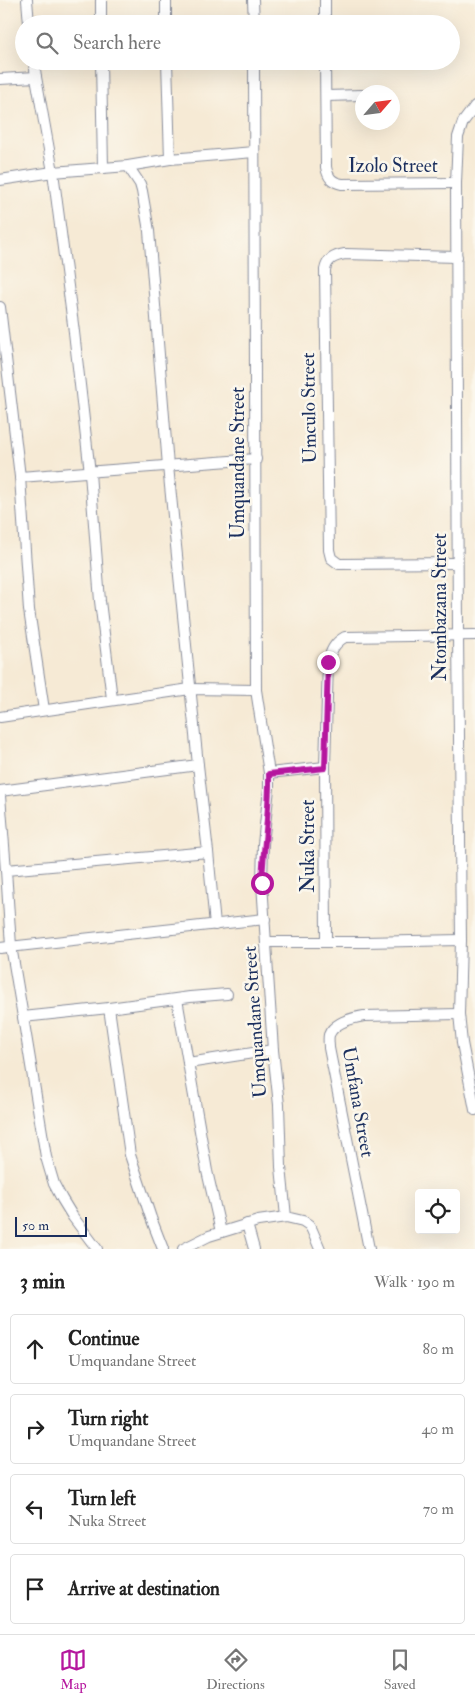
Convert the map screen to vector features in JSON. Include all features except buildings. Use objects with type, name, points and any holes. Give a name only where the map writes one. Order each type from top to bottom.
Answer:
[{"type":"street","points":[[27,0],[28,15]]},
{"type":"street","points":[[101,0],[101,15]]},
{"type":"street","points":[[166,0],[166,15]]},
{"type":"street","points":[[253,0],[254,15]]},
{"type":"street","points":[[325,0],[325,15]]},
{"type":"street","points":[[35,70],[53,172],[74,332],[90,473],[100,601],[112,699]]},
{"type":"street","points":[[102,70],[103,168]]},
{"type":"street","points":[[167,70],[170,159]]},
{"type":"street","name":"Umquandane Street","points":[[254,70],[256,690],[269,774],[262,883],[286,1217]]},
{"type":"street","name":"Izolo Street","points":[[325,70],[326,167],[330,180],[342,184],[456,182]]},
{"type":"street","points":[[0,79],[36,77]]},
{"type":"street","points":[[326,96],[355,95]]},
{"type":"street","name":"Ntombazana Street","points":[[475,106],[460,129],[456,182],[457,563],[461,940],[459,1014],[470,1059],[475,1110]]},
{"type":"street","points":[[0,180],[53,172],[128,166],[170,159],[254,152]]},
{"type":"street","points":[[128,166],[140,184],[145,201],[168,466],[215,925]]},
{"type":"street","name":"Umculo Street","points":[[457,257],[345,254],[331,258],[326,263],[324,270],[328,550],[330,558],[340,564],[457,563]]},
{"type":"street","points":[[0,307],[20,477],[29,610],[44,710]]},
{"type":"street","points":[[20,477],[256,459]]},
{"type":"street","points":[[458,635],[475,635]]},
{"type":"street","name":"Nuka Street","points":[[326,941],[325,768],[328,662],[332,650],[335,644],[345,637],[458,635]]},
{"type":"street","points":[[0,717],[190,688],[256,690]]},
{"type":"street","points":[[0,791],[198,765]]},
{"type":"street","points":[[269,774],[325,768]]},
{"type":"street","points":[[0,796],[6,870],[5,947],[23,1017],[44,1148],[54,1184],[62,1200],[97,1249]]},
{"type":"street","points":[[6,870],[208,852]]},
{"type":"street","points":[[5,947],[265,919]]},
{"type":"street","points":[[266,942],[461,940]]},
{"type":"street","points":[[23,1017],[227,994]]},
{"type":"street","points":[[177,999],[207,1170],[221,1232]]},
{"type":"street","points":[[109,1008],[130,1155],[163,1249]]},
{"type":"street","name":"Umfana Street","points":[[369,1249],[329,1048],[329,1036],[342,1022],[358,1016],[459,1014]]},
{"type":"street","points":[[188,1063],[273,1050]]},
{"type":"street","points":[[183,1249],[221,1232],[247,1224],[286,1217],[303,1221],[309,1225],[320,1249]]},
{"type":"street","points":[[247,1224],[254,1249]]},
{"type":"route","points":[[262,883],[269,774],[325,768],[328,662]]}]
